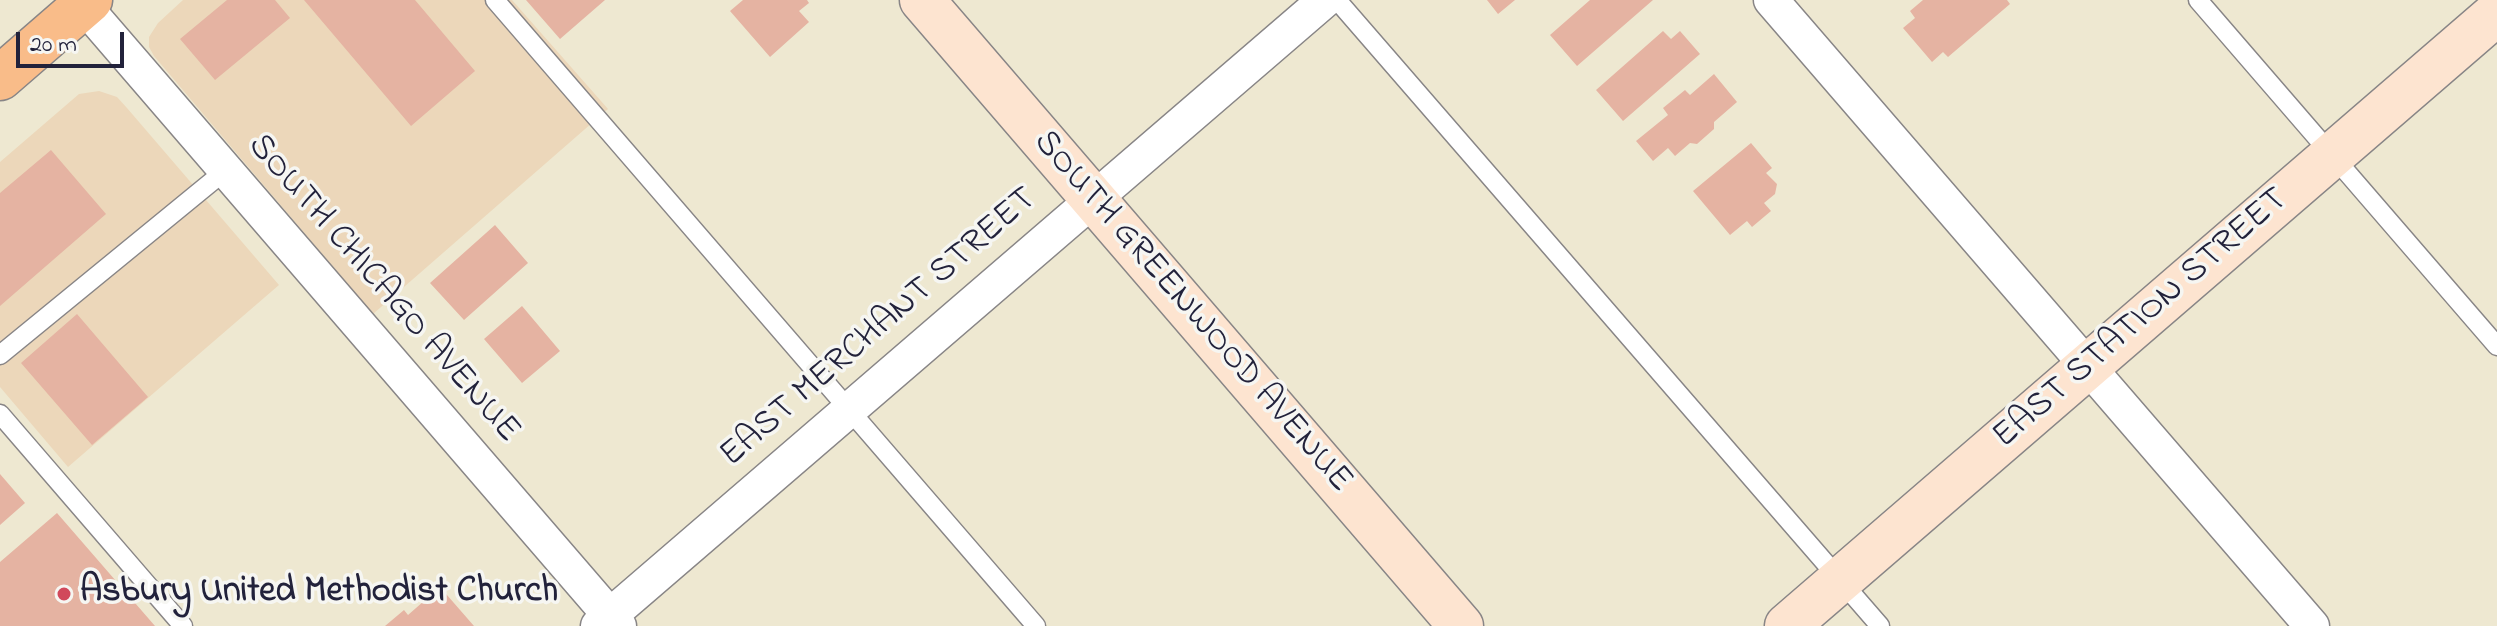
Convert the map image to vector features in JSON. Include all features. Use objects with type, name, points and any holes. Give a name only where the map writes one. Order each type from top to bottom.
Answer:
[{"type":"main road","name":"SOUTH GREENWOOD AVENUE","points":[[922,0],[1461,626]]},
{"type":"main road","points":[[0,78],[84,2]]},
{"type":"main road","name":"EAST STATION STREET","points":[[1787,626],[2497,13]]},
{"type":"street","name":"EAST MERCHANT STREET","points":[[609,622],[849,410],[1325,0]]},
{"type":"street","points":[[1771,0],[2312,626]]},
{"type":"street","name":"SOUTH CHICAGO AVENUE","points":[[84,2],[609,622]]},
{"type":"lane","points":[[495,0],[1036,626]]},
{"type":"lane","points":[[1337,0],[1880,626]]},
{"type":"lane","points":[[2198,0],[2497,346]]},
{"type":"lane","points":[[0,355],[226,170]]},
{"type":"lane","points":[[0,414],[183,626]]},
{"type":"shaded area","points":[[183,0],[512,0],[608,109],[373,314],[154,56],[149,47],[149,37],[158,23]]},
{"type":"shaded area","points":[[99,91],[117,97],[279,285],[68,467],[0,387],[0,162],[79,94]]},
{"type":"building","points":[[227,0],[275,0],[290,18],[215,80],[180,39]]},
{"type":"building","points":[[304,0],[415,0],[475,71],[411,126]]},
{"type":"building","points":[[526,0],[605,0],[560,39]]},
{"type":"building","points":[[743,0],[807,0],[809,3],[799,11],[809,22],[770,57],[730,11]]},
{"type":"building","points":[[1487,0],[1515,0],[1498,14]]},
{"type":"building","points":[[1590,0],[1653,0],[1577,66],[1550,35]]},
{"type":"building","points":[[1923,0],[2007,0],[2010,4],[1948,57],[1943,52],[1932,62],[1903,28],[1915,18],[1910,11]]},
{"type":"building","points":[[1663,31],[1671,39],[1680,31],[1700,54],[1623,121],[1596,90]]},
{"type":"building","points":[[1714,74],[1737,102],[1714,122],[1714,129],[1697,144],[1690,143],[1675,156],[1668,148],[1653,161],[1636,141],[1668,115],[1663,108],[1685,90],[1690,95]]},
{"type":"building","points":[[1751,143],[1772,168],[1766,173],[1777,184],[1775,194],[1764,203],[1771,211],[1752,227],[1747,221],[1730,235],[1693,191]]},
{"type":"building","points":[[51,150],[106,214],[0,306],[0,193]]},
{"type":"building","points":[[495,225],[528,263],[464,320],[430,283]]},
{"type":"building","points":[[522,306],[560,351],[522,383],[484,339]]},
{"type":"building","points":[[77,314],[148,397],[92,445],[21,363]]},
{"type":"building","points":[[0,474],[25,503],[0,525]]},
{"type":"building","name":"Asbury United Methodist Church","points":[[57,513],[155,626],[0,626],[0,562]]},
{"type":"building","points":[[440,587],[474,626],[385,626],[404,610],[408,615]]},
{"type":"place","name":"Asbury United Methodist Church","points":[[64,594]]}]
